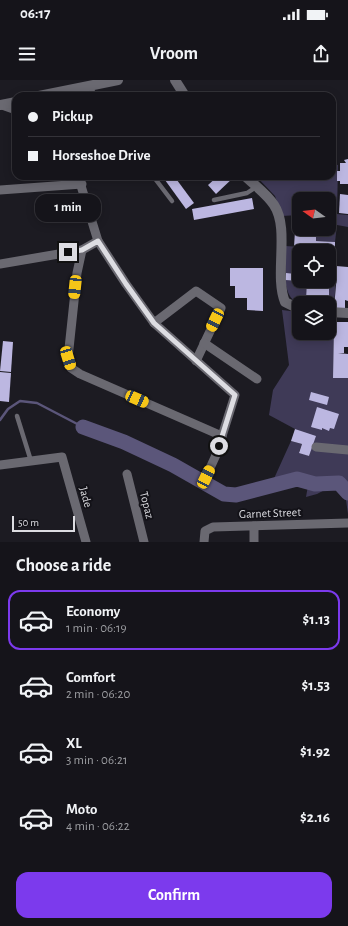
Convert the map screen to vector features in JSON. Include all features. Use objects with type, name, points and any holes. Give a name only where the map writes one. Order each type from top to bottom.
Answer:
[{"type":"street","points":[[59,92],[118,80]]},
{"type":"street","points":[[175,80],[182,92]]},
{"type":"street","points":[[1,105],[12,103]]},
{"type":"street","points":[[1,105],[12,109]]},
{"type":"street","points":[[0,190],[80,180],[98,241],[154,323],[235,395],[216,455],[206,477]]},
{"type":"street","points":[[250,180],[274,205],[279,222],[281,292],[285,302],[292,306]]},
{"type":"street","points":[[0,264],[82,250],[98,241]]},
{"type":"street","points":[[82,250],[77,273],[68,358],[71,368],[80,374],[222,436]]},
{"type":"street","points":[[154,323],[196,291],[221,308],[196,361]]},
{"type":"street","points":[[336,312],[348,313]]},
{"type":"street","points":[[204,343],[257,379]]},
{"type":"street","points":[[316,447],[348,450]]},
{"type":"street","name":"Jade","points":[[31,461],[62,457],[86,542]]},
{"type":"street","points":[[0,465],[31,461]]},
{"type":"street","name":"Topaz","points":[[127,474],[144,542]]},
{"type":"street","name":"Garnet Street","points":[[204,542],[204,534],[209,528],[348,523]]},
{"type":"street","points":[[254,526],[254,542]]},
{"type":"lane","points":[[89,86],[93,92]]},
{"type":"lane","points":[[157,180],[172,201]]},
{"type":"lane","points":[[214,200],[247,193],[256,187]]},
{"type":"lane","points":[[18,416],[31,461]]},
{"type":"shaded area","points":[[336,165],[338,165],[337,214],[348,215],[348,227],[337,225],[336,234],[336,192],[292,192],[292,215],[282,216],[275,196],[260,180],[336,180]]},
{"type":"shaded area","points":[[316,236],[336,236],[335,242],[316,241]]},
{"type":"shaded area","points":[[285,246],[292,246],[292,274],[286,273]]},
{"type":"shaded area","points":[[285,280],[292,281],[292,288],[335,288],[335,296],[292,296],[292,298],[289,294]]},
{"type":"shaded area","points":[[282,310],[292,311],[292,340],[334,340],[333,378],[348,378],[348,514],[345,493],[338,483],[317,494],[306,497],[309,480],[299,477],[272,483],[291,441],[302,444],[299,452],[309,456],[315,437],[295,429],[269,415],[273,390],[289,365]]},
{"type":"building","points":[[348,159],[348,184],[340,184],[340,181],[337,181],[337,171],[340,171],[340,163],[346,163],[344,160]]},
{"type":"building","points":[[165,180],[177,180],[194,203],[186,209]]},
{"type":"building","points":[[214,180],[231,180],[216,194],[208,185]]},
{"type":"building","points":[[340,194],[348,195],[348,214],[339,213]]},
{"type":"building","points":[[252,198],[254,209],[194,220],[192,209]]},
{"type":"building","points":[[295,236],[316,236],[316,241],[335,242],[335,244],[294,244]]},
{"type":"building","points":[[336,266],[348,267],[348,301],[345,300],[345,308],[336,308],[335,296],[337,274]]},
{"type":"building","points":[[230,268],[263,268],[263,311],[247,310],[247,298],[235,298],[235,286],[230,286]]},
{"type":"building","points":[[286,273],[292,274],[292,281],[285,280]]},
{"type":"building","points":[[307,288],[329,288],[329,296],[306,296]]},
{"type":"building","points":[[336,322],[348,322],[348,347],[344,347],[344,353],[338,353],[348,354],[348,378],[333,378],[334,340],[336,340]]},
{"type":"building","points":[[3,341],[13,342],[11,372],[0,371]]},
{"type":"building","points":[[0,372],[11,373],[9,402],[0,401]]},
{"type":"building","points":[[311,392],[329,397],[327,405],[309,400]]},
{"type":"building","points":[[317,407],[339,414],[334,429],[330,428],[329,431],[322,428],[322,430],[311,427]]},
{"type":"building","points":[[295,429],[316,436],[309,456],[299,453],[302,444],[291,441]]},
{"type":"waterway","points":[[0,420],[8,409],[20,401],[37,403],[83,427]]},
{"type":"waterway","points":[[83,427],[124,442],[173,465],[224,494],[236,495],[297,479],[315,484],[339,483],[348,493]]},
{"type":"route","points":[[68,252],[82,250],[90,247],[98,241],[154,323],[235,395],[219,446]]}]
